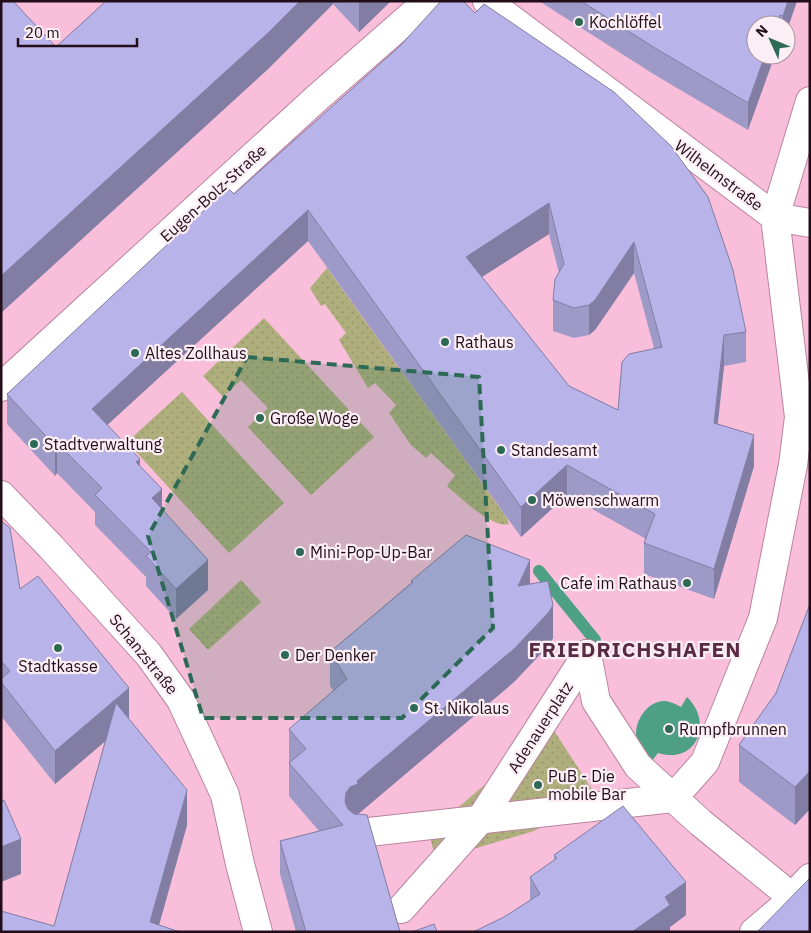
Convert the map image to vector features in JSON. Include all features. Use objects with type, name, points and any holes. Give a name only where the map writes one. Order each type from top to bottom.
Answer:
[{"type":"street","name":"Eugen-Bolz-Straße","points":[[1,387],[317,98],[428,1]]},
{"type":"street","name":"Wilhelmstraße","points":[[488,1],[775,217],[799,417],[801,466],[763,618],[705,762],[673,798]]},
{"type":"street","points":[[810,101],[775,217],[810,223]]},
{"type":"street","name":"Schanzstraße","points":[[1,495],[52,547],[150,655],[181,700],[225,795],[240,864],[258,932]]},
{"type":"street","name":"Adenauerplatz","points":[[401,909],[480,820],[588,654],[596,702],[638,766],[701,824],[801,888]]},
{"type":"street","points":[[360,834],[673,798]]},
{"type":"street","points":[[754,932],[801,888]]},
{"type":"highlighted area","points":[[247,357],[479,377],[493,628],[402,718],[203,718],[148,536]]},
{"type":"shaded area","points":[[327,268],[507,518],[509,524],[494,522],[485,517],[447,486],[455,475],[431,453],[426,458],[411,445],[389,413],[396,405],[375,383],[368,388],[339,340],[346,333],[325,304],[321,306],[310,288]]},
{"type":"shaded area","points":[[264,318],[374,437],[311,495],[248,427],[268,408],[241,380],[223,397],[203,376]]},
{"type":"shaded area","points":[[182,392],[284,503],[229,553],[127,442]]},
{"type":"shaded area","points":[[241,580],[261,602],[208,650],[189,629]]},
{"type":"shaded area","name":"Rumpfbrunnen","points":[[687,697],[695,707],[699,718],[700,729],[697,739],[691,747],[682,753],[671,755],[658,753],[651,762],[641,749],[636,738],[638,722],[641,716],[654,703],[668,701],[681,707]]},
{"type":"shaded area","points":[[553,729],[595,794],[534,831],[436,860],[429,833]]},
{"type":"building","points":[[1,1],[13,1],[56,47],[106,1],[300,1],[268,33],[1,276]]},
{"type":"building","points":[[441,1],[463,1],[475,13],[484,4],[614,92],[671,146],[708,197],[733,270],[746,332],[724,335],[714,423],[754,435],[714,569],[644,543],[655,514],[567,465],[521,507],[308,210],[92,409],[140,459],[136,462],[162,489],[152,498],[208,560],[176,589],[146,556],[151,552],[95,495],[102,488],[57,443],[55,446],[7,394],[228,188],[234,194],[400,46]],"holes":[[[549,203],[564,264],[555,279],[553,300],[574,308],[589,305],[595,300],[634,242],[662,347],[629,354],[622,362],[618,410],[569,386],[466,257]]]},
{"type":"building","points":[[581,1],[788,1],[783,15],[746,15],[746,65],[761,65],[748,103],[655,48]]},
{"type":"building","points":[[1,521],[10,528],[20,589],[38,576],[129,688],[55,751],[1,682],[1,679],[10,671],[1,661]]},
{"type":"building","points":[[466,535],[530,560],[518,586],[548,581],[553,605],[549,612],[514,649],[357,781],[358,784],[350,787],[346,793],[345,802],[348,809],[354,814],[367,815],[400,932],[306,932],[280,841],[343,825],[289,763],[306,749],[289,729],[347,679],[330,652]]},
{"type":"building","points":[[810,604],[810,771],[795,787],[739,745],[776,693]]},
{"type":"building","points":[[116,703],[187,790],[150,922],[180,932],[1,932],[1,911],[54,926]]},
{"type":"building","points":[[4,800],[21,839],[1,847],[1,801]]},
{"type":"building","points":[[623,806],[686,882],[665,897],[670,905],[632,932],[473,932],[504,917],[540,894],[530,877],[557,858],[554,855]]},
{"type":"building","points":[[810,878],[810,932],[757,932]]},
{"type":"building","points":[[434,924],[437,932],[412,932]]},
{"type":"waterway","points":[[539,571],[595,640]]},
{"type":"place","name":"Kochlöffel","points":[[579,22]]},
{"type":"place","name":"Rathaus","points":[[445,342]]},
{"type":"place","name":"Altes Zollhaus","points":[[135,353]]},
{"type":"place","name":"Große Woge","points":[[260,418]]},
{"type":"place","name":"Stadtverwaltung","points":[[34,444]]},
{"type":"place","name":"Standesamt","points":[[501,450]]},
{"type":"place","name":"Möwenschwarm","points":[[532,500]]},
{"type":"place","name":"Mini-Pop-Up-Bar","points":[[300,552]]},
{"type":"place","name":"Cafe im Rathaus","points":[[687,583]]},
{"type":"place","name":"Stadtkasse","points":[[58,648]]},
{"type":"place","name":"Der Denker","points":[[285,655]]},
{"type":"place","name":"St. Nikolaus","points":[[414,708]]},
{"type":"place","name":"Rumpfbrunnen","points":[[669,729]]},
{"type":"place","name":"PuB - Die mobile Bar","points":[[538,785]]},
{"type":"district","name":"FRIEDRICHSHAFEN","points":[[635,650]]}]
